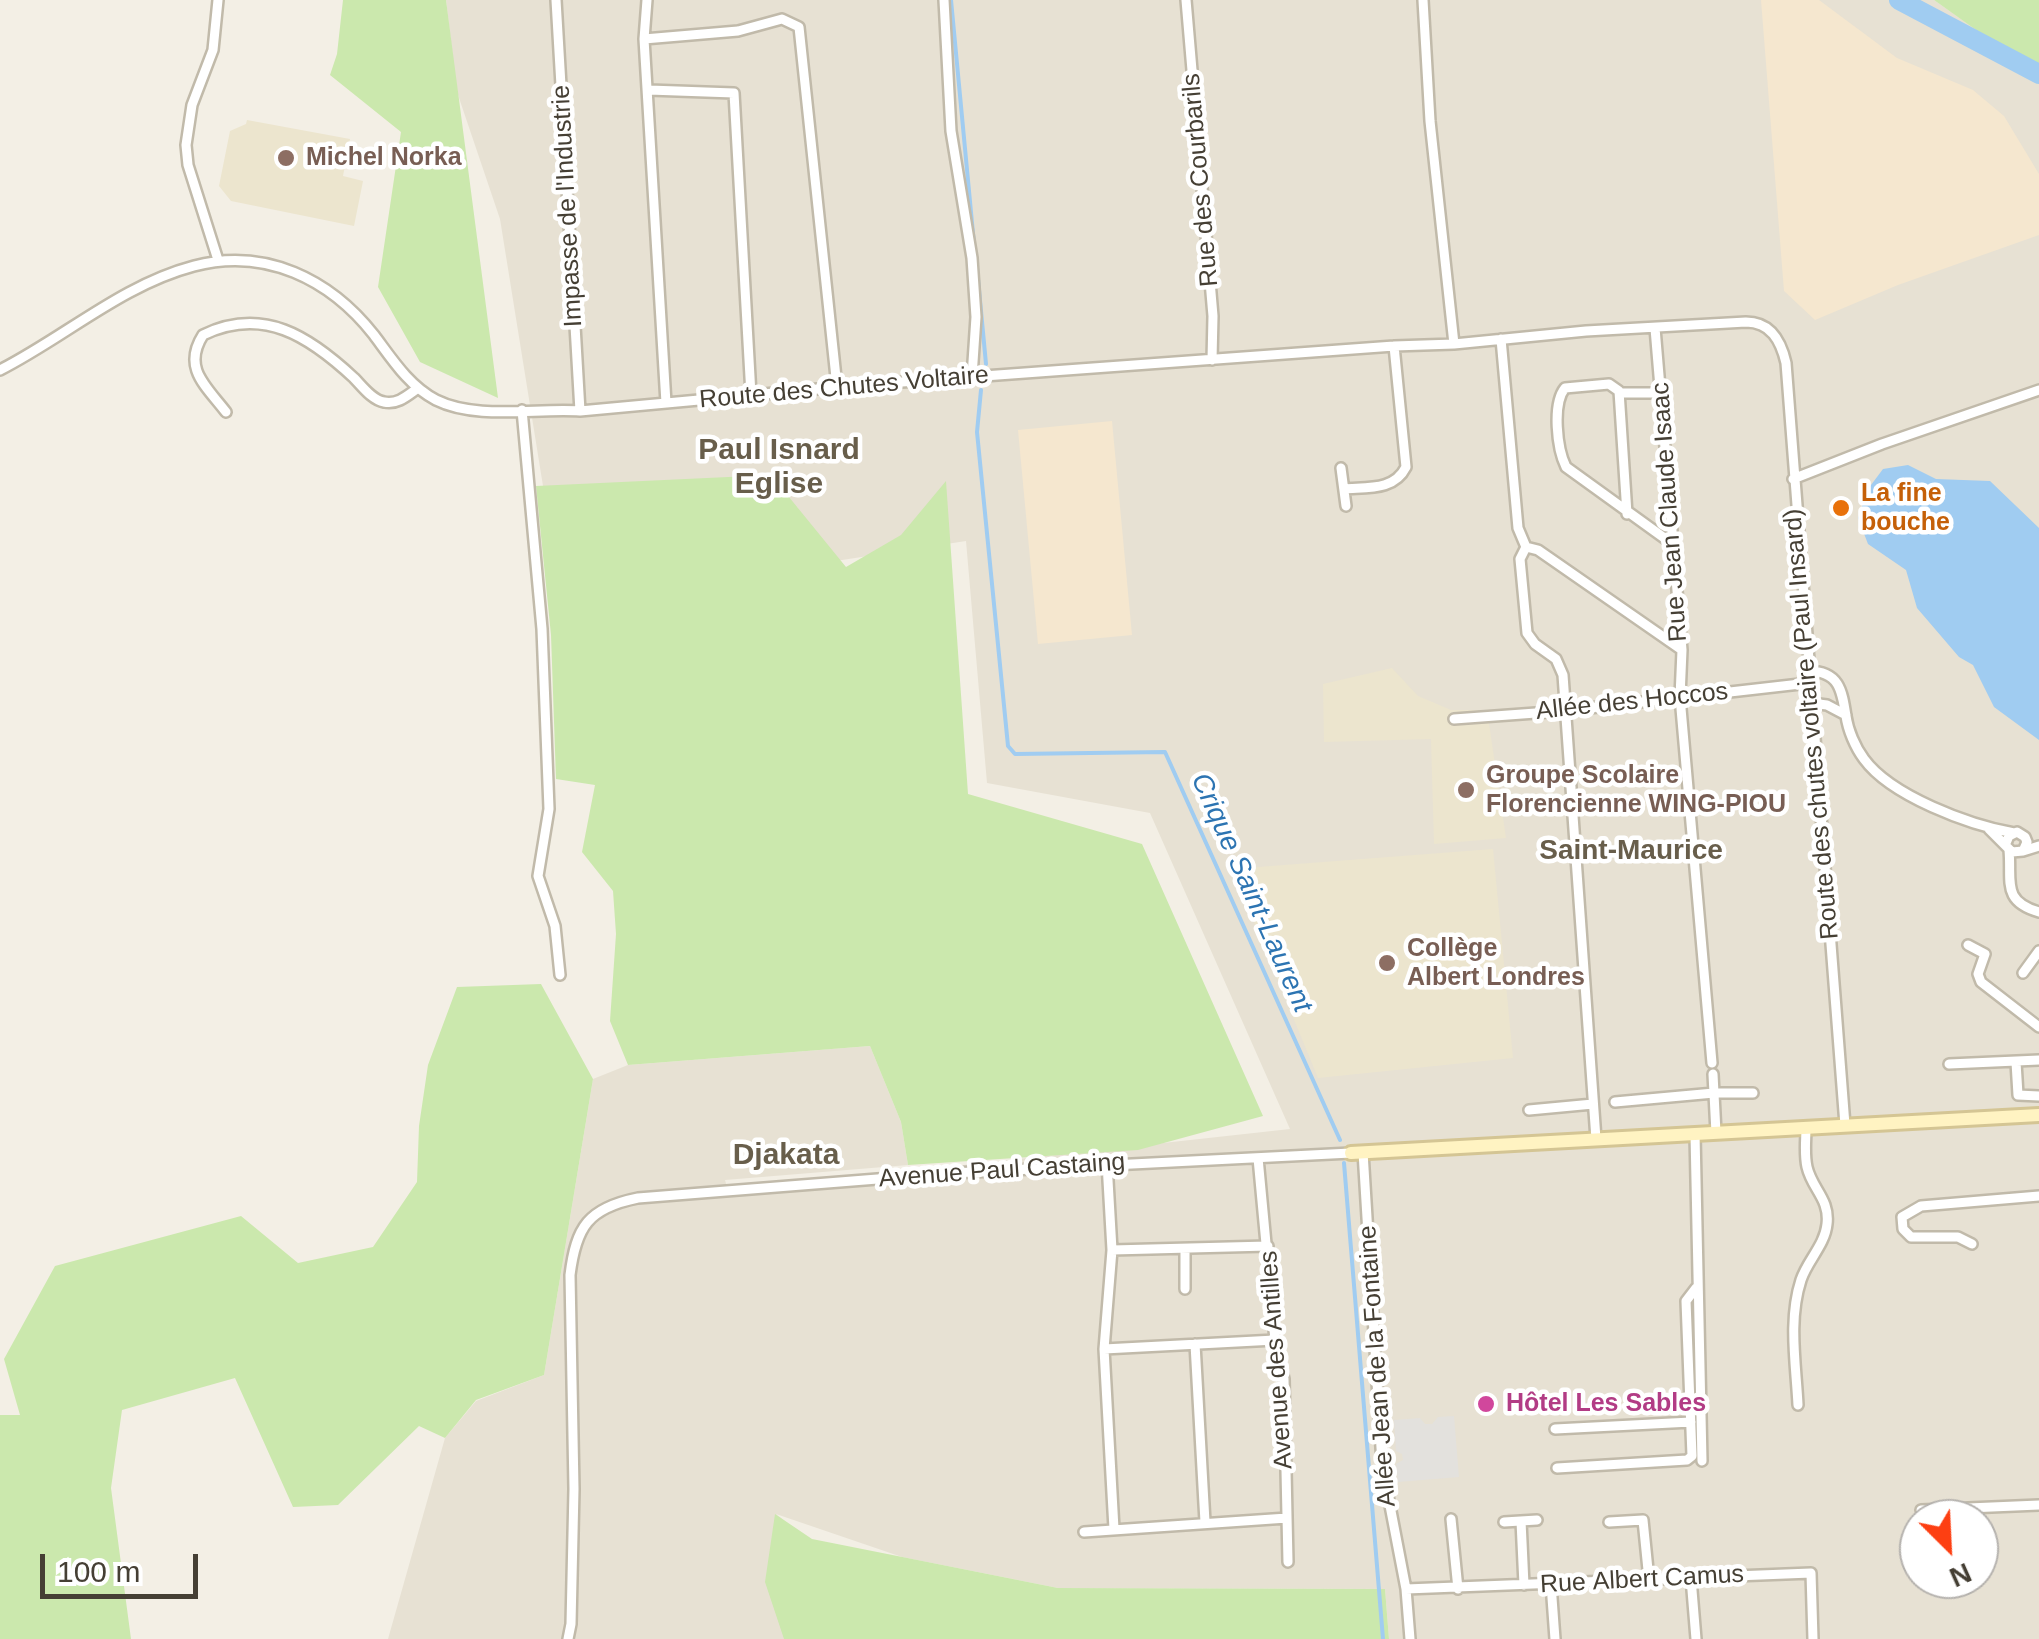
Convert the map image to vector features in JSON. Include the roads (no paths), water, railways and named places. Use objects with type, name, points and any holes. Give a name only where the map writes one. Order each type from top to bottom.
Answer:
[{"type":"street","points":[[218,0],[212,50],[192,105],[186,145],[188,165],[218,260]]},
{"type":"street","name":"Impasse de l'Industrie","points":[[556,0],[580,411]]},
{"type":"street","points":[[647,0],[644,38],[666,404]]},
{"type":"street","points":[[944,0],[951,131],[972,258],[976,317],[972,377]]},
{"type":"street","name":"Rue des Courbarils","points":[[1186,0],[1213,316],[1212,360]]},
{"type":"street","points":[[1423,0],[1431,135],[1454,344]]},
{"type":"street","points":[[644,38],[738,32],[782,19],[799,28],[837,387]]},
{"type":"street","points":[[649,90],[734,93],[751,395]]},
{"type":"street","name":"Route des Chutes Voltaire","points":[[0,370],[134,290],[169,274],[218,260],[274,264],[316,282],[359,316],[418,388],[443,403],[463,409],[580,411],[837,387],[1394,346],[1756,322],[1768,328]]},
{"type":"street","points":[[226,412],[194,368],[194,355],[204,335],[243,321],[281,326],[386,404],[401,400],[418,388]]},
{"type":"street","name":"Rue Jean Claude Isaac","points":[[1655,328],[1716,1133]]},
{"type":"street","name":"Route des chutes voltaire (Paul Insard)","points":[[1768,328],[1778,340],[1786,363],[1845,1126]]},
{"type":"street","points":[[1501,339],[1518,528],[1526,547],[1520,560],[1527,632],[1561,666],[1596,1139]]},
{"type":"street","points":[[1344,489],[1388,484],[1400,478],[1406,468],[1394,346]]},
{"type":"street","points":[[1627,514],[1619,393],[1614,386],[1605,384],[1563,390],[1558,402],[1561,456],[1569,470],[1627,514],[1674,545]]},
{"type":"street","points":[[1793,479],[2039,390]]},
{"type":"street","points":[[1619,393],[1662,393]]},
{"type":"street","points":[[522,410],[542,628],[549,809],[538,876],[555,926],[560,975]]},
{"type":"street","points":[[1341,468],[1346,506]]},
{"type":"street","points":[[1526,547],[1538,550],[1682,650]]},
{"type":"street","points":[[1808,670],[1825,672],[1837,681],[1861,756],[1902,792],[1988,828],[2025,836],[2039,844]]},
{"type":"street","name":"Allée des Hoccos","points":[[1454,719],[1564,711],[1809,683]]},
{"type":"street","points":[[1811,703],[1827,705],[1846,716]]},
{"type":"street","points":[[1988,828],[2008,847],[2022,852],[2039,844]]},
{"type":"street","points":[[2014,833],[2008,847],[2012,895],[2022,906],[2039,912]]},
{"type":"street","points":[[2011,868],[2027,846],[2025,836]]},
{"type":"street","points":[[1968,946],[1985,954],[1978,974],[1981,982],[2039,1027]]},
{"type":"street","points":[[2024,973],[2039,951]]},
{"type":"street","points":[[1949,1064],[2039,1060]]},
{"type":"street","points":[[2016,1062],[2018,1095],[2039,1096]]},
{"type":"street","points":[[1615,1102],[1753,1093]]},
{"type":"street","points":[[1529,1110],[1593,1104]]},
{"type":"street","name":"Avenue Paul Castaing","points":[[568,1639],[574,1490],[570,1275],[580,1231],[595,1213],[620,1202],[1107,1163],[2039,1115]]},
{"type":"street","points":[[1798,1405],[1796,1298],[1802,1276],[1825,1236],[1828,1219],[1826,1201],[1807,1165],[1806,1128]]},
{"type":"street","points":[[1695,1134],[1702,1460]]},
{"type":"street","name":"Allée Jean de la Fontaine","points":[[1356,1152],[1382,1464],[1406,1589],[1410,1639]]},
{"type":"street","name":"Avenue des Antilles","points":[[1258,1158],[1275,1340],[1284,1380],[1288,1562]]},
{"type":"street","points":[[1107,1163],[1112,1250],[1104,1348],[1114,1529]]},
{"type":"street","points":[[1972,1244],[1958,1238],[1911,1237],[1902,1229],[1902,1216],[1920,1206],[2039,1196]]},
{"type":"street","points":[[1112,1250],[1268,1246]]},
{"type":"street","points":[[1184,1250],[1185,1289]]},
{"type":"street","points":[[1557,1468],[1687,1460],[1692,1456],[1686,1300],[1696,1288]]},
{"type":"street","points":[[1104,1348],[1275,1340]]},
{"type":"street","points":[[1195,1344],[1205,1522]]},
{"type":"street","points":[[1555,1428],[1691,1422]]},
{"type":"street","points":[[1999,1507],[2039,1505]]},
{"type":"street","points":[[1084,1532],[1287,1518]]},
{"type":"street","points":[[1451,1519],[1458,1589]]},
{"type":"street","points":[[1504,1522],[1538,1520]]},
{"type":"street","points":[[1610,1522],[1643,1520],[1649,1580]]},
{"type":"street","points":[[1521,1521],[1524,1586]]},
{"type":"street","name":"Rue Albert Camus","points":[[1406,1589],[1811,1573],[1813,1639]]},
{"type":"street","points":[[1690,1578],[1696,1639]]},
{"type":"street","points":[[1551,1584],[1554,1639]]},
{"type":"water","points":[[1908,465],[1936,479],[1990,481],[2039,528],[2039,740],[1994,707],[1973,665],[1959,657],[1917,608],[1906,570],[1868,544],[1858,518],[1868,489],[1883,469]]},
{"type":"waterway","name":"Crique Saint-Laurent","points":[[951,0],[974,244]]},
{"type":"waterway","points":[[1899,0],[2039,74]]},
{"type":"waterway","name":"Crique Saint-Laurent","points":[[976,258],[986,364]]},
{"type":"waterway","name":"Crique Saint-Laurent","points":[[981,390],[977,432],[1008,746],[1015,754],[1165,752],[1340,1140]]},
{"type":"waterway","name":"Crique Saint-Laurent","points":[[1344,1163],[1383,1639]]},
{"type":"place","name":"Michel Norka","points":[[286,158]]},
{"type":"place","name":"La fine bouche","points":[[1841,508]]},
{"type":"place","name":"Groupe Scolaire Florencienne WING-PIOU","points":[[1466,790]]},
{"type":"place","name":"Collège Albert Londres","points":[[1387,963]]},
{"type":"place","name":"Hôtel Les Sables","points":[[1486,1404]]},
{"type":"district","name":"Paul Isnard Eglise","points":[[779,468]]},
{"type":"district","name":"Saint-Maurice","points":[[1631,851]]},
{"type":"district","name":"Djakata","points":[[786,1156]]}]
